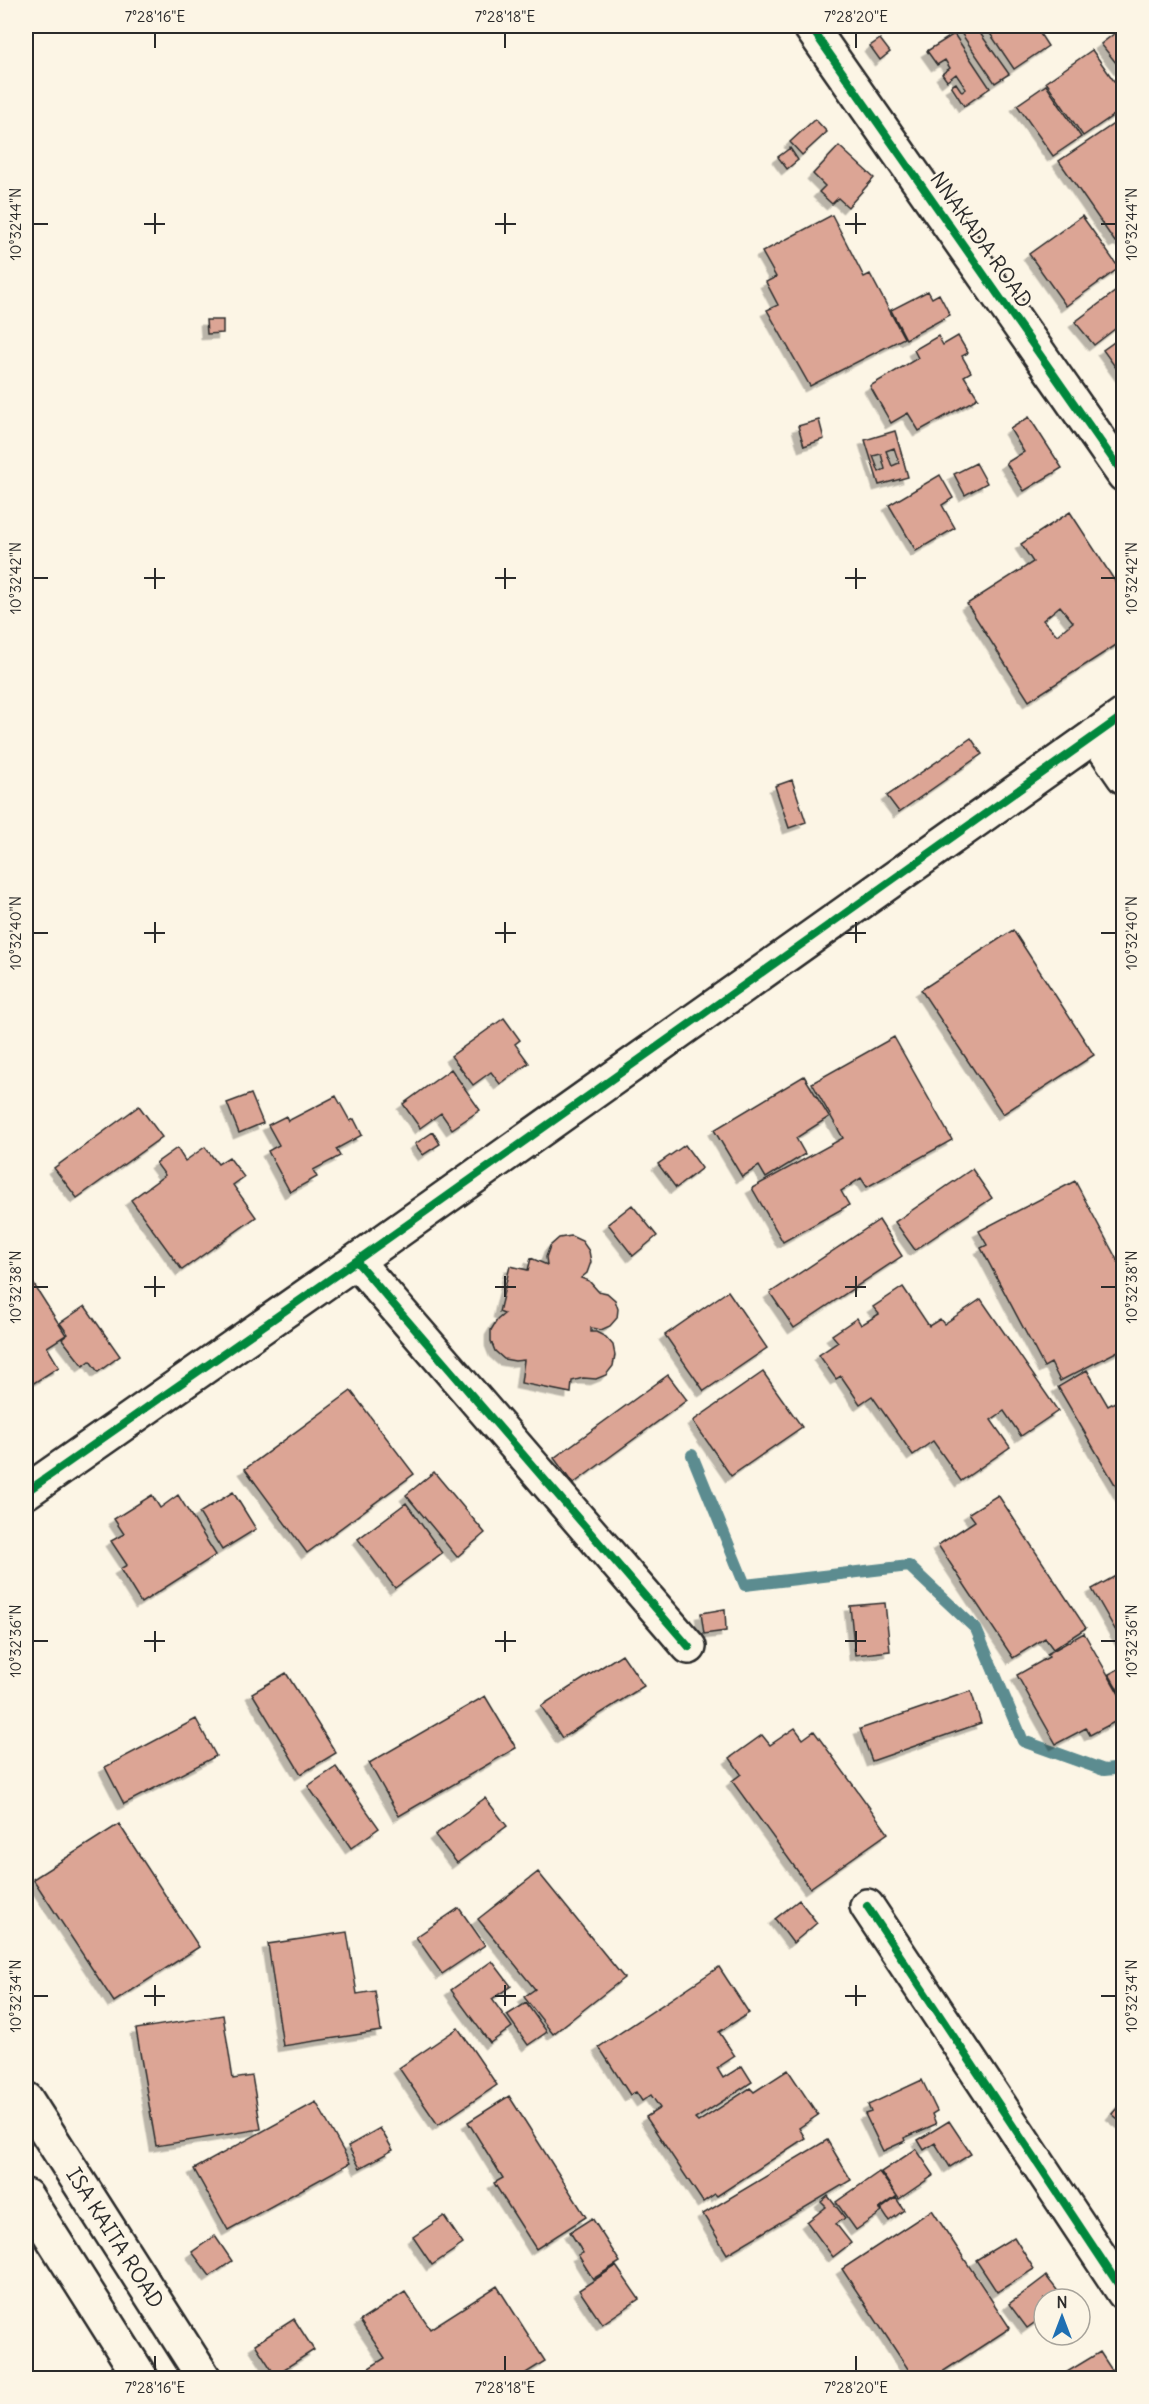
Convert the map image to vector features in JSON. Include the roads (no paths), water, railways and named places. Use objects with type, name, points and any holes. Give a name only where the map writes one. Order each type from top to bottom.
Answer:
[{"type":"street","name":"NNAKADA ROAD","points":[[810,26],[1124,475]]},
{"type":"street","points":[[26,1492],[356,1261],[1124,715]]},
{"type":"street","points":[[1095,735],[1124,777]]},
{"type":"street","points":[[356,1261],[689,1647]]},
{"type":"street","points":[[867,1906],[1124,2293]]},
{"type":"street","name":"ISA KAITA ROAD","points":[[26,2099],[204,2379]]},
{"type":"street","points":[[26,2196],[141,2379]]},
{"type":"waterway","points":[[692,1455],[745,1585],[909,1566],[976,1629],[1023,1741],[1104,1770],[1124,1768]]}]
